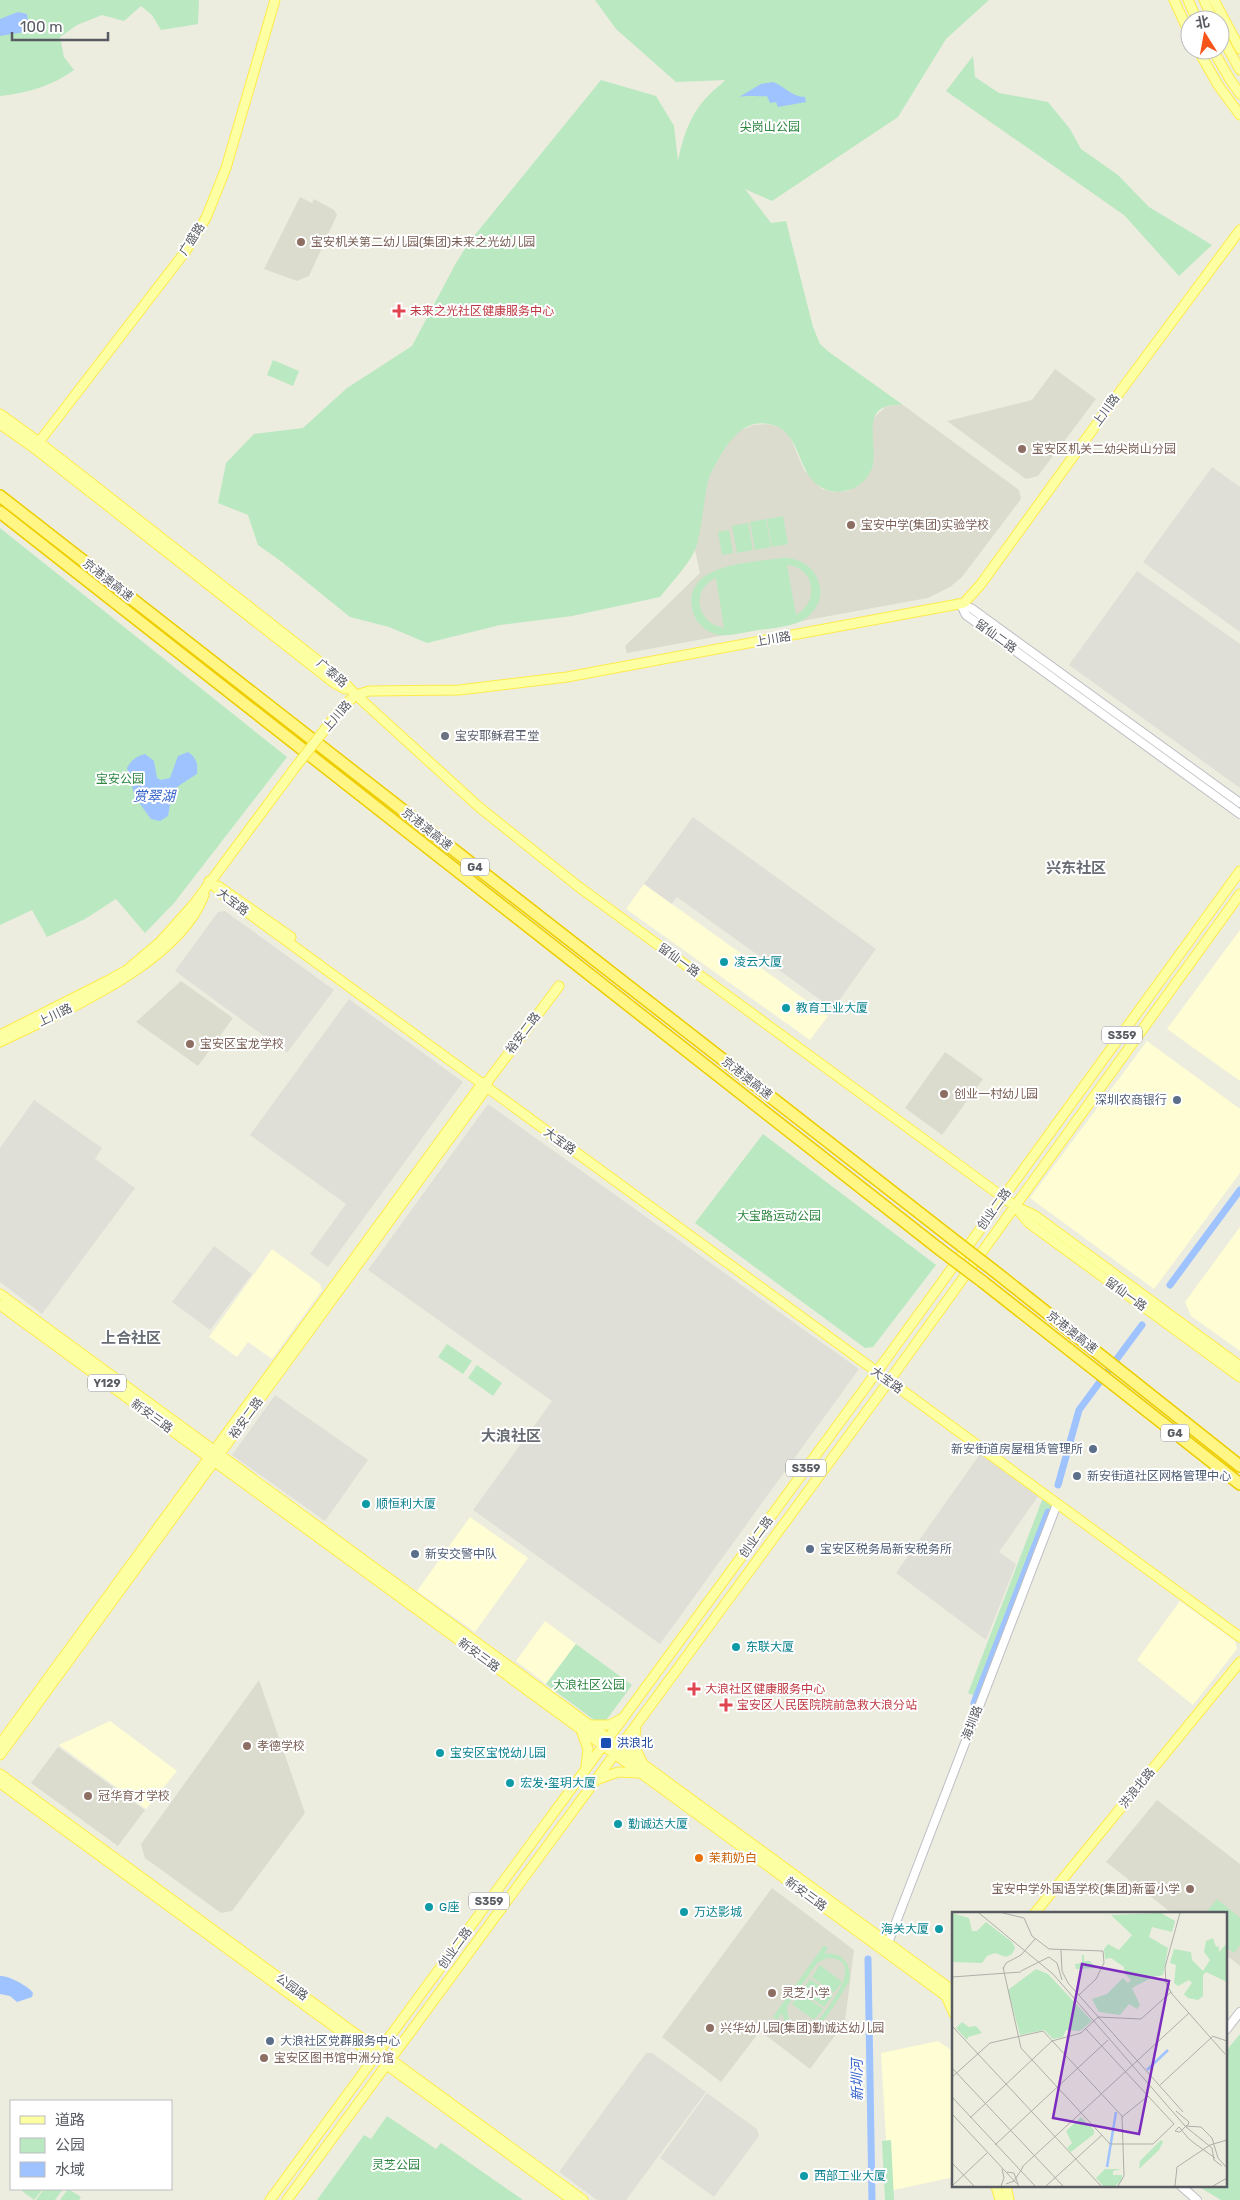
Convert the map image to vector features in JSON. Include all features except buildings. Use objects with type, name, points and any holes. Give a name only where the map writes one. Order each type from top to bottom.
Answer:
[{"type":"highway","name":"京港澳高速","points":[[1,496],[1103,1356],[1240,1466]]},
{"type":"highway","name":"京港澳高速","points":[[0,512],[1240,1484]]},
{"type":"main road","name":"广盛路","points":[[37,445],[185,252],[206,218],[226,168],[274,0]]},
{"type":"main road","points":[[1174,0],[1180,13]]},
{"type":"main road","points":[[1214,0],[1240,49]]},
{"type":"main road","points":[[1230,52],[1240,70]]},
{"type":"main road","points":[[1204,60],[1218,85],[1240,115]]},
{"type":"main road","points":[[1219,60],[1240,94]]},
{"type":"main road","name":"上川路","points":[[0,1034],[127,970],[160,942],[178,923],[294,768],[344,706],[356,695],[369,691],[390,689],[459,690],[496,687],[567,677],[961,605],[973,595],[1240,230]]},
{"type":"main road","name":"广泰路","points":[[0,414],[334,682],[356,695]]},
{"type":"main road","name":"广泰路","points":[[0,424],[37,445]]},
{"type":"main road","name":"留仙一路","points":[[356,695],[479,807],[595,899],[1015,1206],[1034,1215],[1240,1366]]},
{"type":"main road","name":"创业二路","points":[[270,2200],[878,1370],[1240,871]]},
{"type":"main road","name":"上川路","points":[[0,1042],[109,988],[148,962],[162,950],[199,908],[209,881]]},
{"type":"main road","name":"大宝路","points":[[209,881],[228,891],[486,1084],[1240,1637]]},
{"type":"main road","name":"创业二路","points":[[287,2200],[890,1379],[1240,894]]},
{"type":"main road","name":"裕安二路","points":[[0,1744],[559,986]]},
{"type":"main road","name":"留仙一路","points":[[1015,1206],[1029,1223],[1240,1377]]},
{"type":"main road","name":"新安三路","points":[[0,1294],[579,1728],[606,1742]]},
{"type":"main road","name":"新安三路","points":[[0,1305],[590,1725],[617,1751],[952,1990]]},
{"type":"main road","name":"大宝路","points":[[890,1379],[1240,1630]]},
{"type":"main road","name":"裕安二路","points":[[0,1755],[214,1456]]},
{"type":"main road","name":"洪浪北路","points":[[1036,1912],[1240,1662]]},
{"type":"main road","points":[[590,1725],[610,1725],[623,1718]]},
{"type":"main road","points":[[596,1780],[618,1772],[644,1770],[634,1746],[633,1738],[636,1725]]},
{"type":"main road","points":[[579,1728],[585,1737],[588,1750],[588,1757],[583,1772]]},
{"type":"main road","name":"新安三路","points":[[644,1770],[946,1996],[952,2009]]},
{"type":"main road","name":"公园路","points":[[0,1774],[377,2054]]},
{"type":"main road","name":"公园路","points":[[0,1783],[583,2200]]},
{"type":"main road","name":"公园路","points":[[388,2062],[572,2200]]},
{"type":"street","name":"留仙二路","points":[[961,605],[971,608],[1240,804]]},
{"type":"street","name":"留仙二路","points":[[961,605],[966,614],[1240,814]]},
{"type":"street","name":"海圳路","points":[[888,1943],[1057,1504]]},
{"type":"street","points":[[1228,2027],[1240,2012]]},
{"type":"street","points":[[1184,2188],[1197,2200]]},
{"type":"shaded area","name":"宝安机关第二幼儿园(集团)未来之光幼儿园","points":[[300,197],[312,203],[314,199],[334,210],[337,215],[309,276],[297,281],[264,269]]},
{"type":"shaded area","name":"宝安区机关二幼尖岗山分园","points":[[1055,369],[1096,399],[1038,476],[1026,479],[947,421],[1032,400]]},
{"type":"shaded area","name":"宝安中学(集团)实验学校","points":[[903,405],[1019,490],[1021,499],[962,577],[950,587],[928,598],[627,653],[625,646],[700,573],[695,550],[708,478],[728,442],[739,431],[753,425],[768,424],[783,428],[791,439],[804,470],[822,489],[834,492],[847,491],[859,485],[868,476],[873,464],[871,428],[873,419],[885,407]]},
{"type":"shaded area","points":[[1212,467],[1240,487],[1240,632],[1143,562]]},
{"type":"shaded area","points":[[1137,571],[1240,644],[1240,788],[1069,665]]},
{"type":"shaded area","points":[[693,817],[876,949],[833,1009],[677,897],[672,904],[644,884]]},
{"type":"shaded area","points":[[644,884],[828,1016],[810,1040],[626,909]]},
{"type":"shaded area","points":[[225,911],[334,990],[287,1053],[175,971],[218,912]]},
{"type":"shaded area","points":[[1240,930],[1240,1081],[1167,1029]]},
{"type":"shaded area","name":"宝安区宝龙学校","points":[[181,981],[233,1018],[198,1066],[136,1022]]},
{"type":"shaded area","points":[[349,999],[463,1082],[328,1267],[310,1254],[346,1204],[250,1135]]},
{"type":"shaded area","points":[[1147,1041],[1240,1109],[1240,1173],[1154,1289],[1030,1198]]},
{"type":"shaded area","name":"创业一村幼儿园","points":[[945,1052],[983,1079],[942,1135],[905,1108]]},
{"type":"shaded area","points":[[34,1100],[102,1148],[95,1159],[135,1188],[42,1314],[0,1282],[0,1148]]},
{"type":"shaded area","points":[[488,1104],[859,1369],[660,1644],[473,1510],[552,1401],[368,1270]]},
{"type":"shaded area","points":[[1240,1227],[1240,1351],[1191,1316],[1185,1302]]},
{"type":"shaded area","points":[[214,1246],[252,1274],[210,1330],[172,1302]]},
{"type":"shaded area","points":[[272,1249],[320,1284],[322,1290],[272,1359],[248,1342],[237,1357],[209,1337]]},
{"type":"shaded area","points":[[275,1395],[368,1460],[325,1521],[232,1455]]},
{"type":"shaded area","points":[[980,1454],[1039,1495],[999,1552],[1016,1564],[986,1640],[896,1573]]},
{"type":"shaded area","points":[[470,1517],[528,1558],[475,1632],[417,1591]]},
{"type":"shaded area","points":[[1180,1601],[1235,1641],[1237,1649],[1193,1705],[1137,1660]]},
{"type":"shaded area","points":[[545,1621],[576,1644],[546,1684],[516,1661]]},
{"type":"shaded area","name":"孝德学校","points":[[259,1680],[305,1813],[232,1911],[221,1913],[145,1858],[141,1844]]},
{"type":"shaded area","points":[[110,1721],[177,1771],[146,1809],[59,1745]]},
{"type":"shaded area","name":"冠华育才学校","points":[[58,1747],[145,1810],[118,1846],[31,1783]]},
{"type":"shaded area","name":"宝安中学外国语学校(集团)新蕾小学","points":[[1157,1800],[1240,1864],[1240,1966],[1228,1957],[1228,1912],[1170,1912],[1106,1862]]},
{"type":"shaded area","name":"灵芝小学","points":[[772,1888],[854,1950],[845,2022],[810,2069],[760,2031],[721,2082],[662,2037]]},
{"type":"shaded area","points":[[938,2041],[952,2051],[952,2177],[889,2191],[881,2053]]},
{"type":"shaded area","points":[[646,2053],[652,2053],[706,2092],[626,2200],[597,2200],[559,2172]]},
{"type":"shaded area","points":[[707,2093],[757,2129],[759,2136],[714,2197],[660,2158]]},
{"type":"green space","points":[[0,0],[199,0],[198,24],[161,30],[152,15],[141,6],[124,21],[102,15],[77,25],[60,37],[64,57],[74,70],[66,76],[39,88],[0,96]]},
{"type":"green space","name":"尖岗山公园","points":[[595,0],[989,0],[946,39],[898,117],[772,201],[745,189],[771,223],[786,221],[813,327],[820,344],[903,405],[880,409],[875,416],[873,424],[874,454],[871,470],[861,483],[845,491],[830,491],[820,487],[807,472],[790,437],[780,428],[771,424],[760,423],[744,428],[732,439],[722,453],[709,478],[699,538],[694,552],[683,570],[660,597],[572,616],[500,625],[427,643],[389,627],[350,617],[258,545],[248,515],[218,503],[226,463],[254,434],[303,428],[347,388],[412,346],[456,263],[470,241],[601,80],[656,96],[674,126],[678,161],[682,143],[696,110],[725,80],[676,82],[616,29]]},
{"type":"green space","points":[[973,56],[975,77],[999,93],[1048,102],[1070,129],[1081,149],[1118,175],[1149,207],[1212,245],[1179,276],[1124,215],[946,91]]},
{"type":"green space","points":[[273,360],[299,371],[293,386],[267,375]]},
{"type":"green space","points":[[783,516],[788,544],[772,547],[767,519]]},
{"type":"green space","points":[[766,519],[771,547],[755,550],[750,522]]},
{"type":"green space","points":[[748,523],[753,550],[737,553],[732,526]]},
{"type":"green space","name":"宝安公园","points":[[0,528],[287,757],[174,903],[145,933],[116,899],[85,919],[47,937],[32,910],[0,925]]},
{"type":"green space","points":[[729,530],[733,553],[722,555],[718,532]]},
{"type":"green space","points":[[781,558],[793,559],[804,563],[812,570],[818,580],[819,600],[814,610],[805,619],[780,627],[722,635],[708,631],[696,619],[692,607],[693,592],[699,581],[709,573],[738,564]],"holes":[[[787,565],[796,567],[804,572],[811,586],[809,602],[796,615]],[[716,578],[724,628],[708,620],[700,606],[702,591]]]},
{"type":"green space","name":"大宝路运动公园","points":[[763,1134],[936,1265],[873,1347],[865,1348],[695,1223]]},
{"type":"green space","points":[[447,1344],[472,1361],[463,1374],[438,1357]]},
{"type":"green space","points":[[477,1365],[502,1383],[493,1396],[468,1378]]},
{"type":"green space","points":[[1044,1495],[1057,1504],[984,1700],[968,1693]]},
{"type":"green space","name":"大浪社区公园","points":[[576,1644],[632,1685],[602,1726],[546,1684]]},
{"type":"green space","points":[[1217,1899],[1240,1918],[1240,1945],[1234,1953],[1228,1948],[1228,1912],[1207,1912]]},
{"type":"green space","points":[[824,1945],[828,1948],[824,1954],[836,1955],[845,1960],[849,1970],[849,1982],[820,2024],[804,2032],[796,2031],[787,2024],[782,2013],[777,2020],[773,2017]],"holes":[[[827,1958],[839,1960],[845,1966],[845,1976],[841,1987],[819,2019],[809,2028],[798,2027],[789,2021],[788,2005],[817,1963]]]},
{"type":"green space","points":[[820,1965],[842,1982],[834,1993],[812,1977]]},
{"type":"green space","points":[[810,1979],[833,1995],[824,2007],[802,1991]]},
{"type":"green space","points":[[800,1993],[823,2009],[814,2020],[792,2004]]},
{"type":"green space","points":[[1240,2034],[1240,2200],[1221,2200],[1201,2188],[1228,2188],[1228,2049]]},
{"type":"green space","name":"灵芝公园","points":[[387,2116],[436,2149],[441,2143],[523,2200],[317,2200],[364,2135],[371,2139]]},
{"type":"green space","points":[[891,2140],[894,2200],[885,2200],[882,2141]]},
{"type":"green space","points":[[23,2190],[42,2190],[34,2200]]},
{"type":"green space","points":[[43,2190],[62,2190],[55,2200],[36,2200]]},
{"type":"green space","points":[[67,2190],[81,2197],[79,2200],[60,2200]]},
{"type":"water","points":[[18,12],[27,14],[28,21],[24,25],[25,32],[0,36],[0,19]]},
{"type":"water","points":[[773,82],[800,97],[805,97],[806,102],[778,107],[776,102],[770,103],[767,96],[739,97],[761,84]]},
{"type":"water","name":"赏翠湖","points":[[188,752],[196,761],[197,774],[174,790],[168,816],[160,821],[151,819],[135,797],[127,768],[134,759],[145,754],[154,761],[157,778],[161,780],[170,778],[178,756]]},
{"type":"water","points":[[0,1976],[8,1977],[23,1985],[33,1993],[32,1997],[17,2002],[10,1996],[0,1994]]},
{"type":"waterway","points":[[1170,1285],[1240,1190]]},
{"type":"waterway","points":[[1058,1485],[1079,1410],[1142,1325]]},
{"type":"waterway","points":[[974,1703],[1048,1512]]},
{"type":"waterway","name":"新圳河","points":[[868,1959],[872,2200]]},
{"type":"place","name":"宝安机关第二幼儿园(集团)未来之光幼儿园","points":[[301,242]]},
{"type":"place","name":"未来之光社区健康服务中心","points":[[399,311]]},
{"type":"place","name":"宝安区机关二幼尖岗山分园","points":[[1022,449]]},
{"type":"place","name":"宝安中学(集团)实验学校","points":[[851,525]]},
{"type":"place","name":"宝安耶稣君王堂","points":[[445,736]]},
{"type":"place","name":"凌云大厦","points":[[724,962]]},
{"type":"place","name":"教育工业大厦","points":[[786,1008]]},
{"type":"place","name":"宝安区宝龙学校","points":[[190,1044]]},
{"type":"place","name":"创业一村幼儿园","points":[[944,1094]]},
{"type":"place","name":"深圳农商银行","points":[[1177,1100]]},
{"type":"place","name":"新安街道房屋租赁管理所","points":[[1093,1449]]},
{"type":"place","name":"新安街道社区网格管理中心","points":[[1077,1476]]},
{"type":"place","name":"顺恒利大厦","points":[[366,1504]]},
{"type":"place","name":"宝安区税务局新安税务所","points":[[810,1549]]},
{"type":"place","name":"新安交警中队","points":[[415,1554]]},
{"type":"place","name":"东联大厦","points":[[736,1647]]},
{"type":"place","name":"大浪社区健康服务中心","points":[[694,1689]]},
{"type":"place","name":"宝安区人民医院院前急救大浪分站","points":[[726,1705]]},
{"type":"place","name":"洪浪北","points":[[606,1743]]},
{"type":"place","name":"孝德学校","points":[[247,1746]]},
{"type":"place","name":"宝安区宝悦幼儿园","points":[[440,1753]]},
{"type":"place","name":"宏发·玺玥大厦","points":[[510,1783]]},
{"type":"place","name":"冠华育才学校","points":[[88,1796]]},
{"type":"place","name":"勤诚达大厦","points":[[618,1824]]},
{"type":"place","name":"茉莉奶白","points":[[699,1858]]},
{"type":"place","name":"宝安中学外国语学校(集团)新蕾小学","points":[[1190,1889]]},
{"type":"place","name":"G座","points":[[429,1907]]},
{"type":"place","name":"万达影城","points":[[684,1912]]},
{"type":"place","name":"海关大厦","points":[[939,1929]]},
{"type":"place","name":"灵芝小学","points":[[772,1993]]},
{"type":"place","name":"兴华幼儿园(集团)勤诚达幼儿园","points":[[710,2028]]},
{"type":"place","name":"大浪社区党群服务中心","points":[[270,2041]]},
{"type":"place","name":"宝安区图书馆中洲分馆","points":[[264,2058]]},
{"type":"place","name":"西部工业大厦","points":[[804,2176]]},
{"type":"district","name":"兴东社区","points":[[1076,868]]},
{"type":"district","name":"上合社区","points":[[131,1338]]},
{"type":"district","name":"大浪社区","points":[[511,1436]]}]
